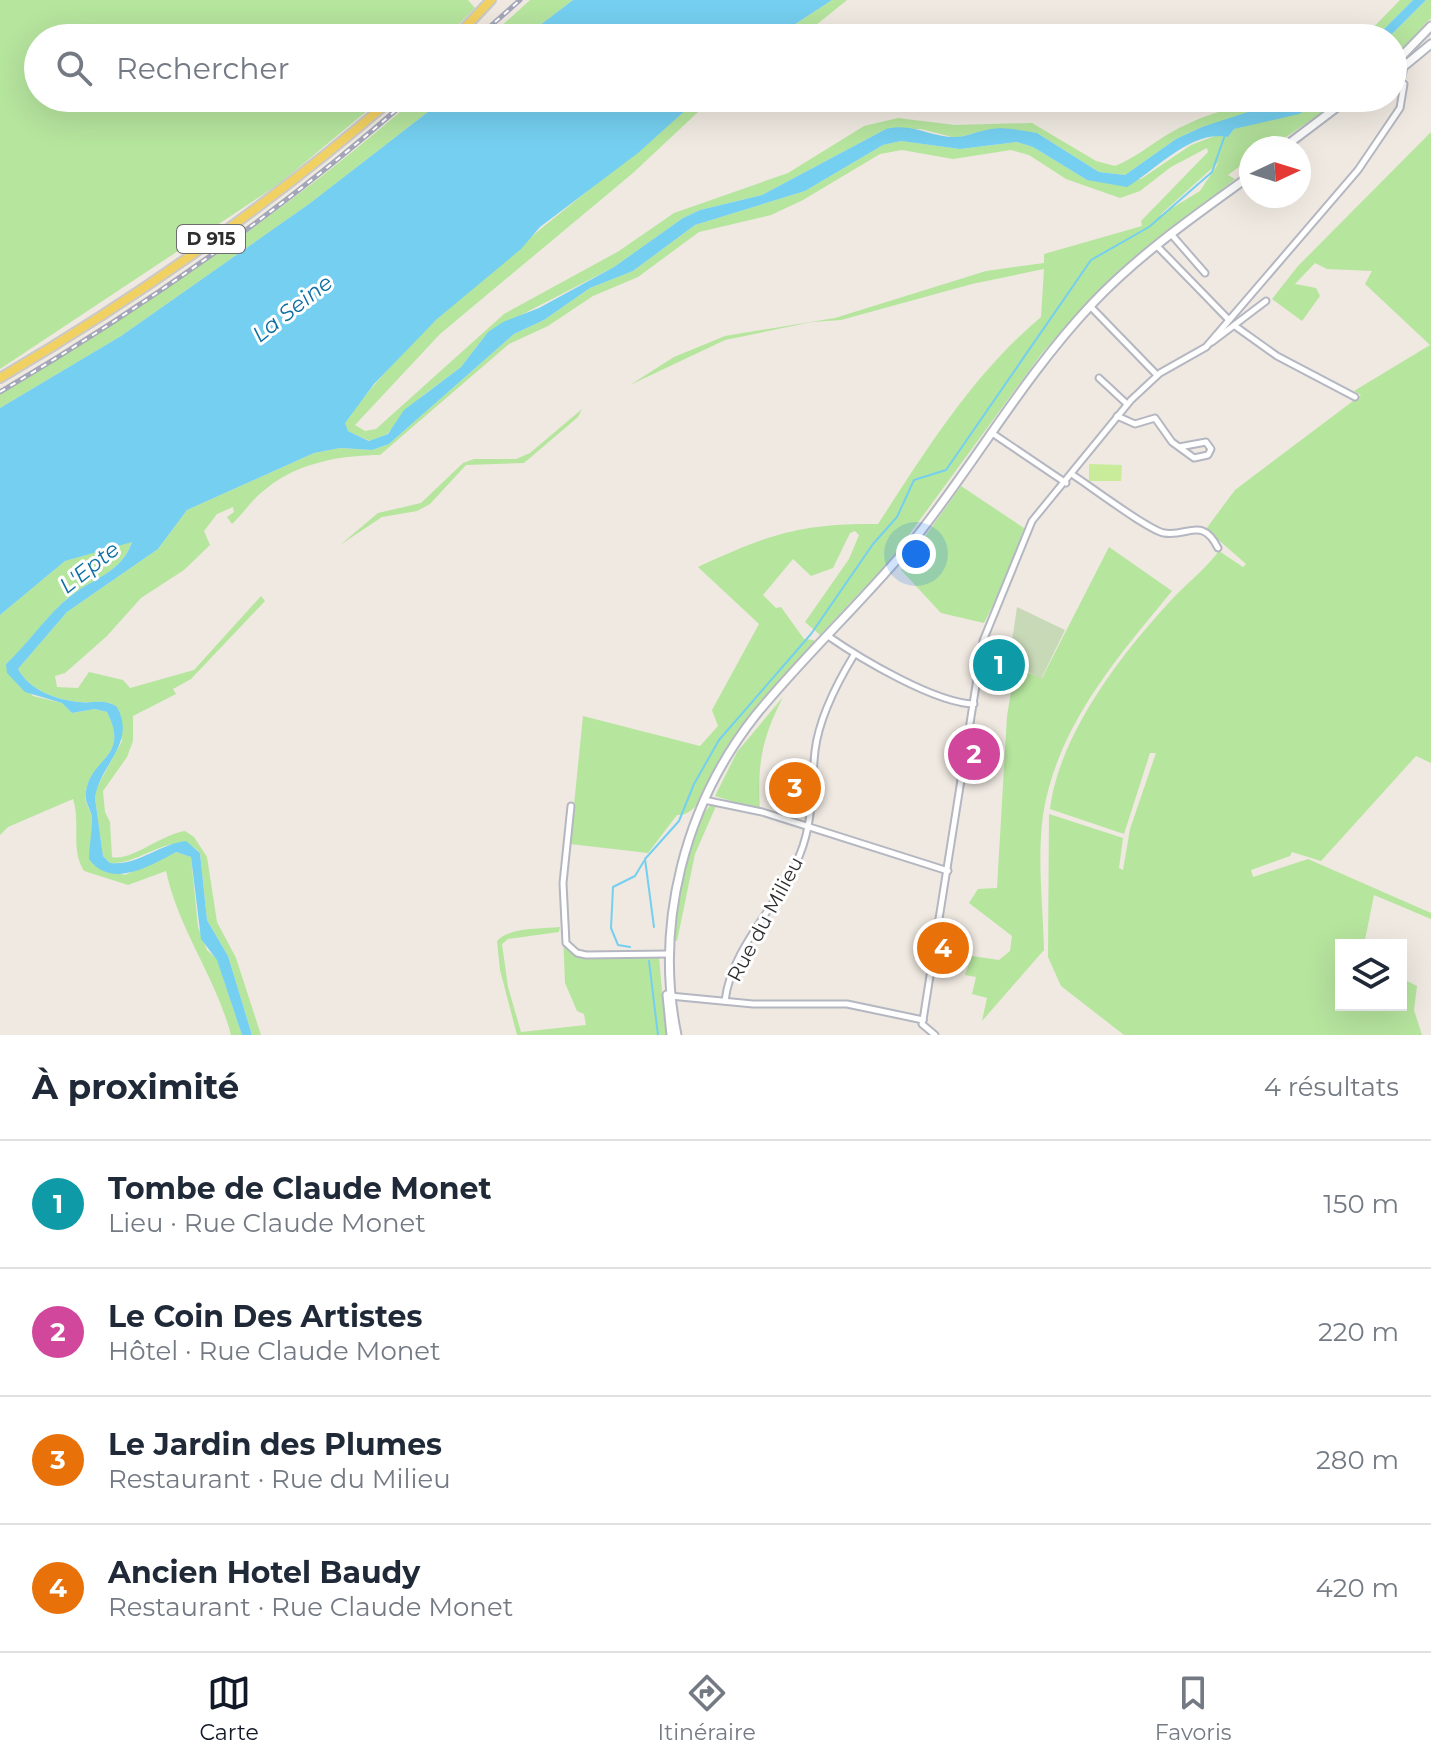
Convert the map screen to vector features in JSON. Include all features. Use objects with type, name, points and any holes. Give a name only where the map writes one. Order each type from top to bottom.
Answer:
[{"type":"main road","points":[[468,24],[491,0]]},
{"type":"main road","points":[[1407,59],[1431,26]]},
{"type":"main road","points":[[1407,64],[1431,44]]},
{"type":"main road","name":"D 915","points":[[0,378],[192,252],[304,171],[376,112]]},
{"type":"main road","points":[[1299,136],[1331,112]]},
{"type":"main road","points":[[674,1035],[668,954],[681,868],[704,800],[746,729],[922,530],[1038,368],[1090,306],[1156,245],[1239,184]]},
{"type":"street","points":[[1211,342],[1380,141],[1397,112]]},
{"type":"street","points":[[1171,234],[1205,273]]},
{"type":"street","points":[[1156,245],[1229,320]]},
{"type":"street","points":[[935,1035],[922,1024],[975,704],[979,661],[991,618],[1032,521],[1073,475],[1127,404],[1157,375],[1194,356],[1266,301]]},
{"type":"street","points":[[1090,306],[1157,375]]},
{"type":"street","points":[[1235,326],[1277,356],[1355,397]]},
{"type":"street","points":[[1099,378],[1127,404]]},
{"type":"street","points":[[1117,416],[1128,423],[1155,418],[1179,447],[1194,458],[1208,455],[1211,449],[1206,442],[1179,447]]},
{"type":"street","points":[[992,433],[1066,483]]},
{"type":"street","points":[[1073,475],[1160,531],[1201,530],[1213,538],[1218,548]]},
{"type":"street","points":[[828,636],[854,655],[950,701],[975,704]]},
{"type":"street","name":"Rue du Milieu","points":[[725,1001],[739,962],[788,879],[809,828],[819,730],[840,678],[854,655]]},
{"type":"street","points":[[704,800],[762,812],[948,871]]},
{"type":"street","points":[[571,806],[563,883],[566,943],[577,953],[586,955],[668,954]]},
{"type":"street","points":[[669,996],[725,1001],[847,1004],[923,1020]]},
{"type":"green space","points":[[0,0],[468,0],[475,8],[459,24],[24,24],[24,112],[366,112],[279,184],[0,369]]},
{"type":"green space","points":[[530,0],[573,0],[541,24],[503,24]]},
{"type":"green space","points":[[832,0],[847,0],[817,24],[795,24]]},
{"type":"green space","points":[[1400,0],[1413,0],[1389,24],[1377,24]]},
{"type":"green space","points":[[1426,0],[1431,0],[1431,18],[1407,47],[1407,24],[1402,24]]},
{"type":"green space","points":[[400,112],[428,112],[309,204],[121,336],[0,408],[0,395],[214,256]]},
{"type":"green space","points":[[683,112],[698,112],[633,173],[440,334],[355,425],[365,431],[376,429],[504,314],[619,251],[674,213],[788,173],[864,126],[898,118],[955,125],[1032,123],[1096,161],[1115,166],[1179,128],[1211,114],[1258,112],[1202,127],[1176,139],[1125,175],[1099,172],[1037,133],[986,130],[956,138],[921,129],[886,129],[762,195],[700,210],[683,218],[614,267],[488,332],[461,367],[422,396],[387,434],[370,441],[348,431],[344,423],[423,332],[513,252]]},
{"type":"green space","points":[[1294,112],[1323,112],[1288,136],[1239,136],[1239,167],[1228,175],[1235,179],[1126,266],[1078,313],[1042,353],[892,558],[820,635],[805,622],[849,559],[859,535],[855,531],[850,533],[833,568],[811,576],[793,559],[763,595],[776,608],[781,607],[804,639],[814,640],[814,645],[737,732],[716,765],[697,805],[685,814],[677,815],[648,853],[570,844],[583,716],[700,746],[718,726],[712,710],[759,624],[698,567],[785,533],[826,526],[878,524],[972,388],[1016,339],[1041,317],[1044,269],[972,284],[841,320],[812,322],[725,340],[630,385],[674,357],[725,336],[835,318],[986,271],[1044,263],[1044,254],[1142,226],[1141,221],[1208,152],[1207,148],[1171,167],[1140,191],[1120,198],[1066,179],[1029,155],[1011,150],[953,159],[902,150],[880,154],[803,200],[771,215],[699,232],[638,277],[593,296],[548,326],[509,344],[380,455],[335,459],[292,472],[262,492],[232,524],[227,517],[234,512],[233,507],[217,514],[204,531],[210,545],[184,570],[141,598],[107,636],[65,673],[55,676],[57,687],[78,688],[89,672],[123,680],[130,688],[194,670],[261,596],[265,601],[191,679],[173,689],[176,694],[133,716],[133,741],[127,757],[103,791],[105,812],[110,822],[112,857],[137,852],[185,831],[194,837],[207,857],[217,922],[236,958],[261,1035],[252,1035],[228,956],[207,920],[200,853],[180,844],[121,862],[110,863],[103,856],[96,789],[122,741],[112,704],[71,701],[53,696],[29,683],[18,669],[67,612],[158,549],[187,510],[314,453],[340,448],[372,450],[389,444],[514,334],[544,320],[590,288],[633,271],[695,225],[805,191],[883,145],[901,141],[960,149],[1017,142],[1033,147],[1087,180],[1141,179],[1191,145],[1220,134],[1228,137],[1234,129]],"holes":[[[1219,162],[1200,191],[1159,216]]]},
{"type":"green space","points":[[1431,132],[1431,763],[1416,756],[1321,861],[1292,852],[1290,856],[1251,870],[1253,877],[1308,859],[1431,913],[1431,919],[1374,895],[1365,939],[1335,939],[1335,1011],[1407,1011],[1407,981],[1417,986],[1414,1010],[1422,1035],[1124,1035],[1061,986],[1048,957],[1049,814],[1123,838],[1119,868],[1123,870],[1130,829],[1156,753],[1150,753],[1124,834],[1050,809],[1066,751],[1080,722],[1116,666],[1176,595],[1219,551],[1243,567],[1246,564],[1206,529],[1235,490],[1361,395],[1354,391],[1430,345],[1365,284],[1372,271],[1327,269],[1315,263],[1295,284],[1316,288],[1320,296],[1302,321],[1272,299],[1298,266]]},
{"type":"green space","points":[[582,409],[578,417],[524,463],[466,465],[430,504],[417,511],[382,517],[340,545],[378,513],[421,503],[463,463],[474,459],[516,459],[530,453]]},
{"type":"green space","points":[[1089,464],[1122,465],[1121,481],[1089,481]]},
{"type":"green space","points":[[961,486],[1024,528],[1005,581],[984,623],[941,613],[901,570]]},
{"type":"green space","points":[[132,541],[115,567],[64,602],[6,664],[33,696],[62,703],[72,713],[95,709],[107,712],[113,727],[112,748],[95,770],[85,794],[92,820],[93,864],[125,875],[176,852],[191,857],[198,927],[207,950],[217,959],[242,1035],[231,1035],[216,992],[179,914],[166,871],[128,885],[84,871],[76,845],[73,799],[8,827],[0,835],[0,615],[65,561]]},
{"type":"green space","points":[[1109,547],[1172,591],[1092,695],[1061,752],[1050,783],[1041,832],[1044,950],[982,1021],[987,998],[972,994],[976,977],[965,975],[972,956],[999,960],[1010,951],[1012,936],[969,903],[978,889],[997,888],[1007,716],[1015,668],[1042,678]]},
{"type":"green space","points":[[1017,607],[1065,630],[1041,679],[1023,669],[1008,668]]},
{"type":"green space","points":[[783,697],[762,752],[760,810],[715,796],[737,752]]},
{"type":"green space","points":[[711,805],[716,806],[695,854],[677,941],[672,940],[689,849],[702,816]]},
{"type":"green space","points":[[560,927],[559,932],[508,939],[502,944],[508,987],[521,1032],[586,1025],[584,1014],[577,1011],[565,983],[563,935],[567,948],[583,957],[659,957],[666,1035],[517,1035],[500,970],[497,941],[517,931]]},
{"type":"water","points":[[573,0],[832,0],[795,24],[541,24]]},
{"type":"water","points":[[1413,0],[1426,0],[1402,24],[1389,24]]},
{"type":"water","name":"La Seine","points":[[428,112],[683,112],[638,153],[540,227],[521,249],[437,319],[374,384],[345,423],[348,431],[369,441],[388,434],[404,410],[461,367],[488,332],[503,322],[539,308],[614,267],[683,218],[700,210],[762,195],[886,129],[904,127],[955,137],[999,128],[1037,133],[1099,172],[1125,175],[1176,139],[1202,127],[1248,112],[1303,112],[1234,129],[1228,137],[1201,139],[1175,153],[1127,187],[1087,180],[1033,147],[1017,142],[960,149],[901,141],[883,145],[805,191],[695,225],[633,271],[590,288],[544,320],[514,334],[389,444],[372,450],[340,448],[314,453],[187,510],[158,549],[67,612],[18,669],[29,683],[53,696],[79,702],[108,703],[117,707],[123,732],[95,798],[103,856],[110,863],[120,863],[186,841],[200,853],[207,920],[228,956],[252,1035],[242,1035],[217,960],[201,939],[191,857],[176,852],[144,868],[120,874],[108,873],[89,859],[92,817],[85,795],[95,770],[112,748],[113,727],[107,712],[95,709],[72,713],[62,703],[25,692],[7,673],[6,664],[54,611],[122,561],[132,542],[65,561],[0,615],[0,408],[121,336],[309,204]]},
{"type":"waterway","points":[[654,927],[645,859],[679,821],[694,784],[719,740],[811,634],[873,544],[897,517],[914,480],[946,470],[1091,260],[1149,227],[1212,172],[1225,135]]},
{"type":"waterway","points":[[630,947],[618,945],[611,928],[613,887],[635,876],[644,861]]},
{"type":"waterway","points":[[649,961],[658,1035]]},
{"type":"railway","points":[[493,24],[520,0]]},
{"type":"railway","points":[[0,392],[107,326],[212,255],[313,179],[394,112]]},
{"type":"place","name":"Tombe de Claude Monet","points":[[999,665]]},
{"type":"place","name":"Le Coin Des Artistes","points":[[974,754]]},
{"type":"place","name":"Le Jardin des Plumes","points":[[795,788]]},
{"type":"place","name":"Ancien Hotel Baudy","points":[[943,948]]},
{"type":"water label","name":"L'Epte","points":[[89,567]]}]
